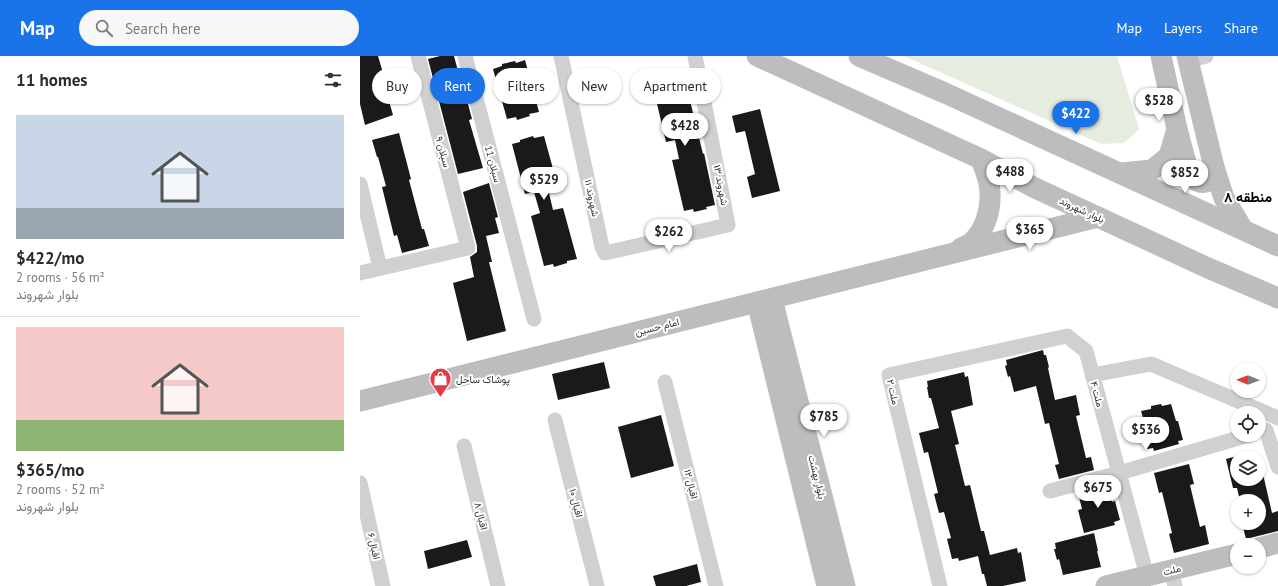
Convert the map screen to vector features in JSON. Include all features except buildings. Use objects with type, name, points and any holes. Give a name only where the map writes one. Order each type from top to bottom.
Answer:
[{"type":"main road","name":"بلوار شهروند","points":[[757,56],[981,159],[1033,187],[1208,268],[1278,298]]},
{"type":"main road","points":[[859,56],[946,93],[1242,228],[1278,246]]},
{"type":"main road","points":[[1161,56],[1177,129],[1189,174],[1194,181],[1201,183],[1209,181],[1214,175],[1214,167]]},
{"type":"main road","points":[[1194,58],[1214,167],[1224,198],[1242,228]]},
{"type":"main road","points":[[1120,173],[1152,170],[1169,156],[1177,129]]},
{"type":"main road","points":[[954,252],[971,243],[983,228],[988,211],[990,192],[987,176],[981,159]]},
{"type":"main road","points":[[954,252],[1098,217]]},
{"type":"main road","name":"امام حسین","points":[[360,400],[954,252]]},
{"type":"main road","name":"بلوار بهشت","points":[[764,300],[827,586]]},
{"type":"main road","name":"بلوار بهشت","points":[[764,300],[845,586]]},
{"type":"main road","points":[[1266,546],[1278,543]]},
{"type":"main road","name":"ملت","points":[[1106,586],[1147,576],[1173,578],[1230,557]]},
{"type":"street","name":"سبلان ۹","points":[[380,268],[468,248],[418,56]]},
{"type":"street","name":"سبلان 11","points":[[465,56],[534,319]]},
{"type":"street","name":"شهروند ۱۱","points":[[561,56],[602,247],[605,252],[728,225],[728,220]]},
{"type":"street","name":"شهروند ۱۳","points":[[695,56],[728,220]]},
{"type":"street","points":[[360,184],[380,268],[360,273]]},
{"type":"street","name":"ملت ۴","points":[[1067,336],[1086,351],[1147,576]]},
{"type":"street","name":"ملت ۲","points":[[940,586],[888,375],[1067,336]]},
{"type":"street","points":[[1092,375],[1151,364],[1275,417],[1266,428]]},
{"type":"street","name":"اقبال ۱۲","points":[[665,382],[716,586]]},
{"type":"street","name":"اقبال ۱۰","points":[[555,420],[597,586]]},
{"type":"street","points":[[1266,438],[1278,467]]},
{"type":"street","points":[[1050,491],[1119,473],[1230,441]]},
{"type":"street","name":"اقبال ۸","points":[[464,446],[498,586]]},
{"type":"street","name":"اقبال ۶","points":[[360,483],[383,586]]},
{"type":"shaded area","points":[[904,56],[1117,56],[1139,129],[1124,143],[1101,144]]},
{"type":"place","name":"پوشاک ساحل","points":[[440,398]]},
{"type":"district","name":"منطقه ۸","points":[[1248,197]]}]
